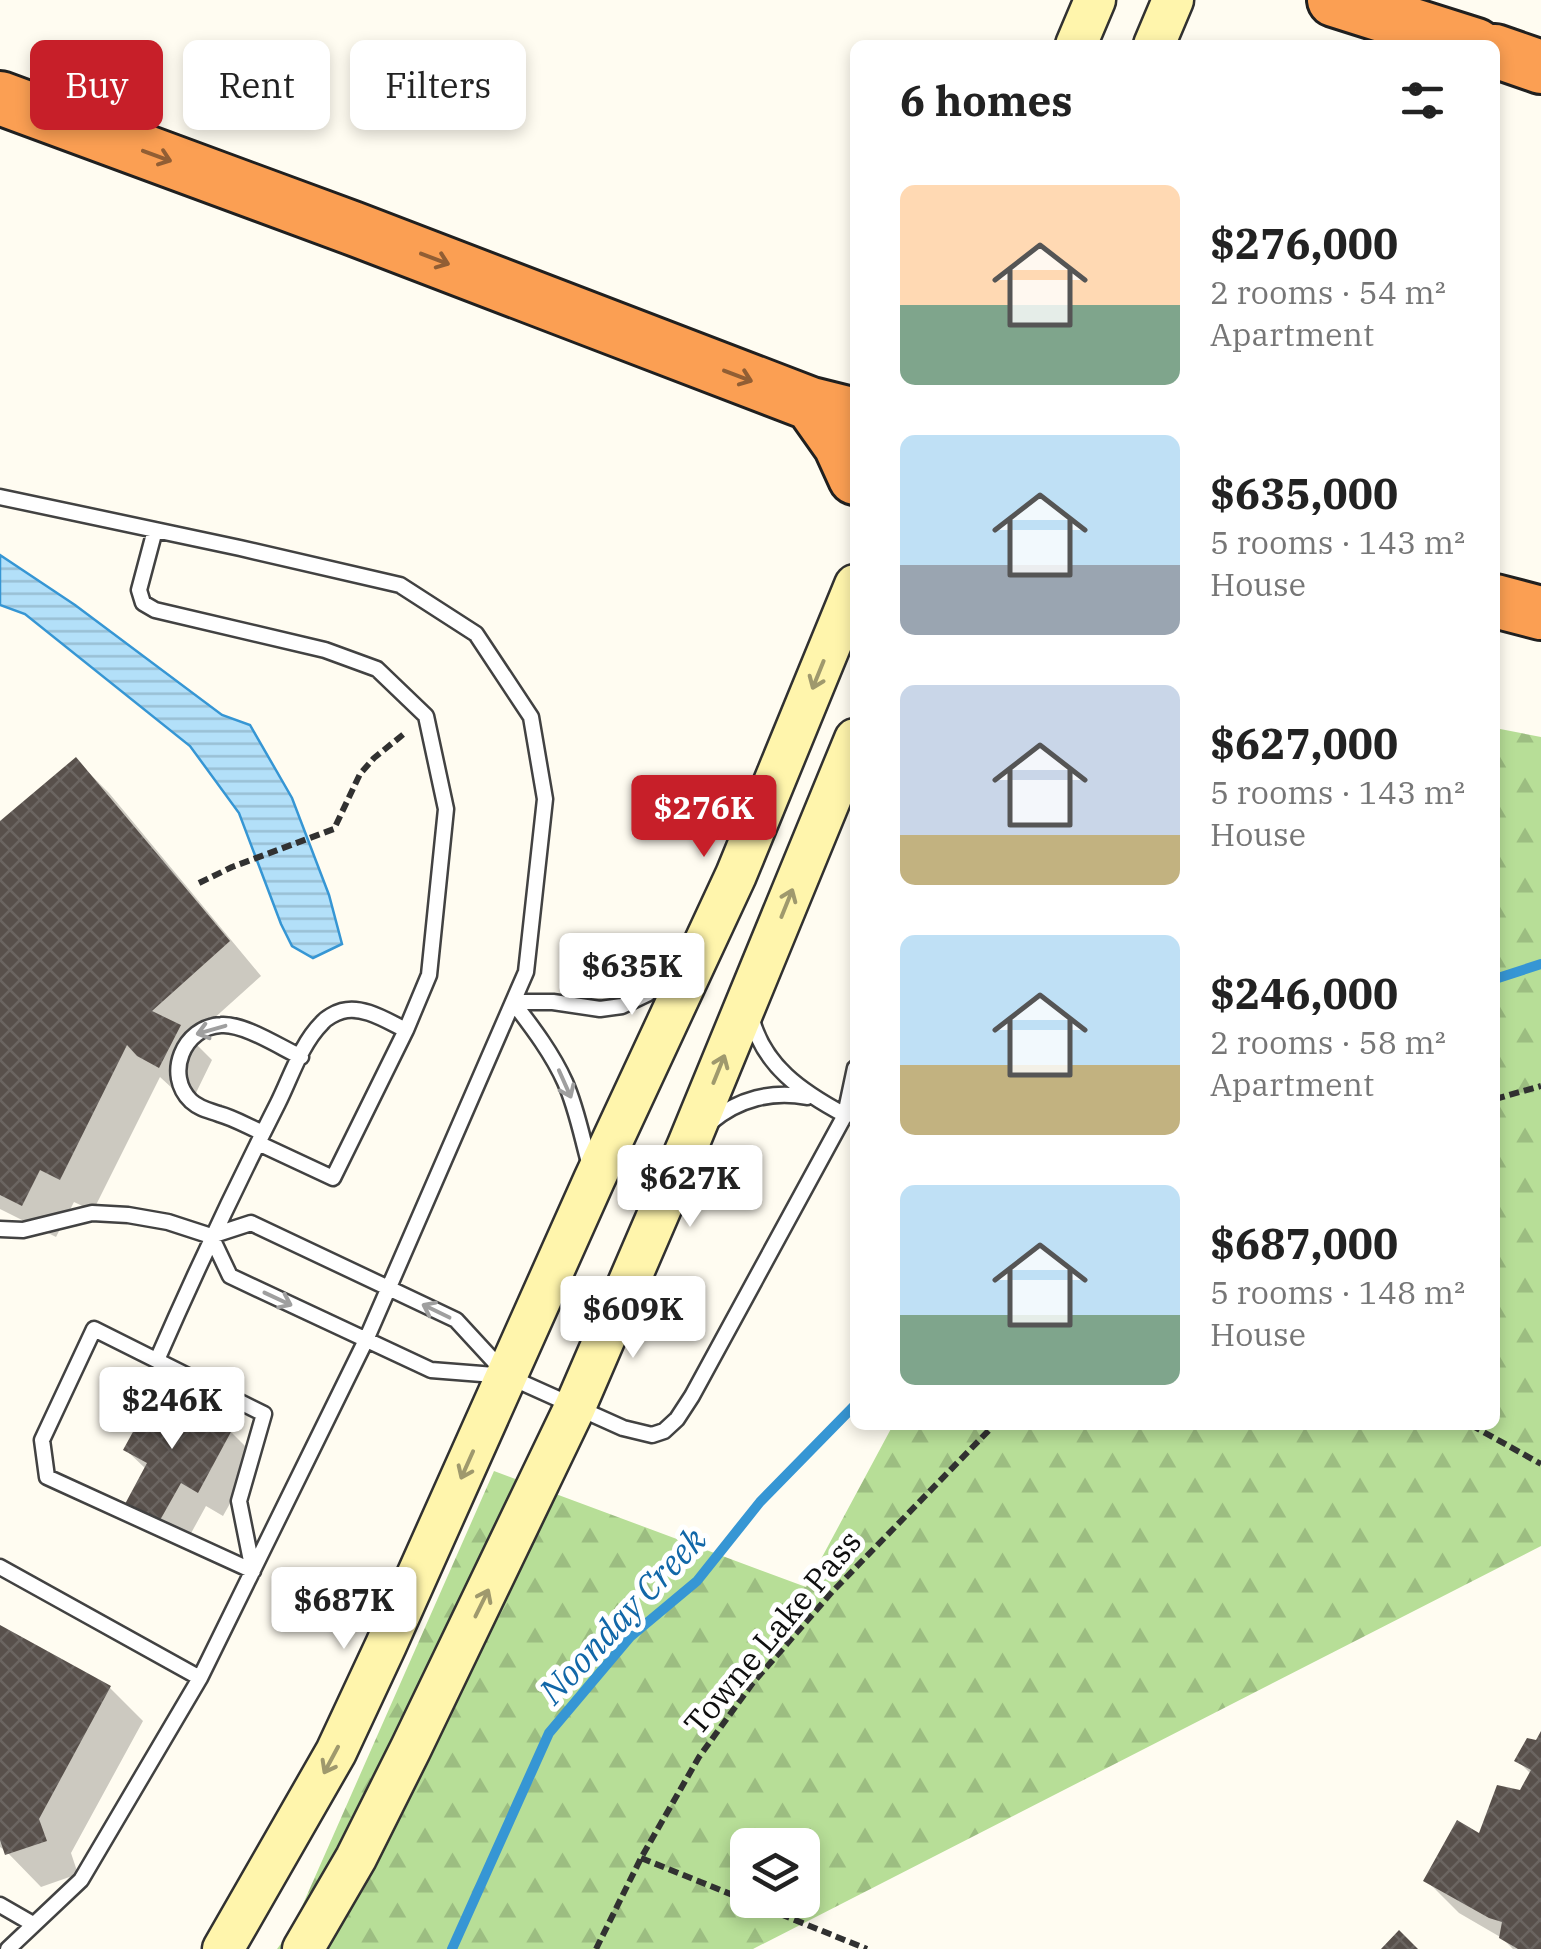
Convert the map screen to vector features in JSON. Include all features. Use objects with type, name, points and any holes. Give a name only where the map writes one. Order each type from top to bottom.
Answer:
[{"type":"highway","points":[[1334,0],[1460,40]]},
{"type":"highway","points":[[1500,53],[1541,66]]},
{"type":"highway","points":[[0,98],[833,410],[840,445],[850,467]]},
{"type":"highway","points":[[1500,602],[1541,613]]},
{"type":"main road","points":[[1078,40],[1095,0]]},
{"type":"main road","points":[[1156,40],[1172,0]]},
{"type":"main road","points":[[223,1949],[336,1752],[736,875],[850,597]]},
{"type":"main road","points":[[303,1949],[356,1858],[575,1407],[850,751]]},
{"type":"lane","points":[[0,497],[400,585],[476,634],[531,718],[545,799],[526,972],[366,1340],[200,1678],[81,1880],[8,1949]]},
{"type":"lane","points":[[155,530],[139,590],[143,603],[155,610],[325,650],[378,669],[426,716],[446,810],[429,975],[334,1178],[220,1114],[194,1104],[179,1079],[178,1063],[192,1036],[221,1024],[236,1026],[301,1057]]},
{"type":"lane","points":[[513,1002],[622,1006],[647,994],[702,949]]},
{"type":"lane","points":[[211,1236],[230,1276],[430,1370],[507,1376],[623,1428],[652,1435],[664,1431],[677,1419],[850,1115],[795,1085],[766,1053],[750,1016],[750,994]]},
{"type":"lane","points":[[513,1002],[540,1037],[565,1081],[594,1180]]},
{"type":"lane","points":[[157,1360],[211,1236],[310,1039],[324,1020],[343,1010],[366,1012],[406,1030]]},
{"type":"lane","points":[[688,1145],[723,1112],[748,1101],[792,1094],[813,1098]]},
{"type":"lane","points":[[0,1229],[23,1230],[92,1213],[168,1222],[211,1236],[251,1222],[456,1320],[507,1376]]},
{"type":"lane","points":[[94,1329],[264,1414],[239,1501],[252,1571],[47,1477],[42,1440],[94,1329]]},
{"type":"lane","points":[[0,1567],[200,1678]]},
{"type":"lane","points":[[0,1904],[33,1924]]},
{"type":"path","points":[[199,883],[334,829],[360,774],[426,716]]},
{"type":"path","points":[[1500,1098],[1541,1086]]},
{"type":"path","name":"Towne Lake Pass","points":[[596,1949],[641,1858],[700,1757],[752,1684],[832,1592],[989,1430]]},
{"type":"path","points":[[1480,1430],[1541,1464]]},
{"type":"path","points":[[641,1858],[868,1949]]},
{"type":"green space","points":[[1500,729],[1541,737],[1541,1546],[820,1915],[820,1828],[730,1828],[730,1918],[814,1918],[753,1949],[277,1949],[292,1929],[494,1471],[806,1587],[890,1430],[1500,1430]]},
{"type":"water","points":[[0,555],[75,605],[222,715],[250,725],[292,798],[329,895],[342,944],[313,958],[292,946],[239,813],[190,746],[25,614],[0,605]]},
{"type":"building","points":[[76,757],[230,941],[152,1011],[181,1025],[159,1068],[137,1056],[127,1045],[60,1180],[40,1170],[22,1206],[0,1195],[0,821]]},
{"type":"building","points":[[157,1388],[232,1430],[198,1493],[181,1483],[159,1522],[125,1504],[147,1463],[123,1450]]},
{"type":"building","points":[[0,1625],[111,1686],[39,1819],[47,1841],[5,1855],[0,1840]]},
{"type":"building","points":[[1541,1731],[1541,1949],[1518,1949],[1499,1938],[1502,1922],[1423,1881],[1457,1820],[1479,1833],[1497,1785],[1520,1790],[1531,1770],[1514,1761],[1527,1738],[1536,1740]]},
{"type":"building","points":[[1399,1930],[1418,1949],[1381,1949]]},
{"type":"waterway","name":"Noonday Creek","points":[[1500,977],[1541,964]]},
{"type":"waterway","name":"Noonday Creek","points":[[452,1949],[549,1733],[630,1637],[697,1581],[760,1502],[850,1410]]}]
